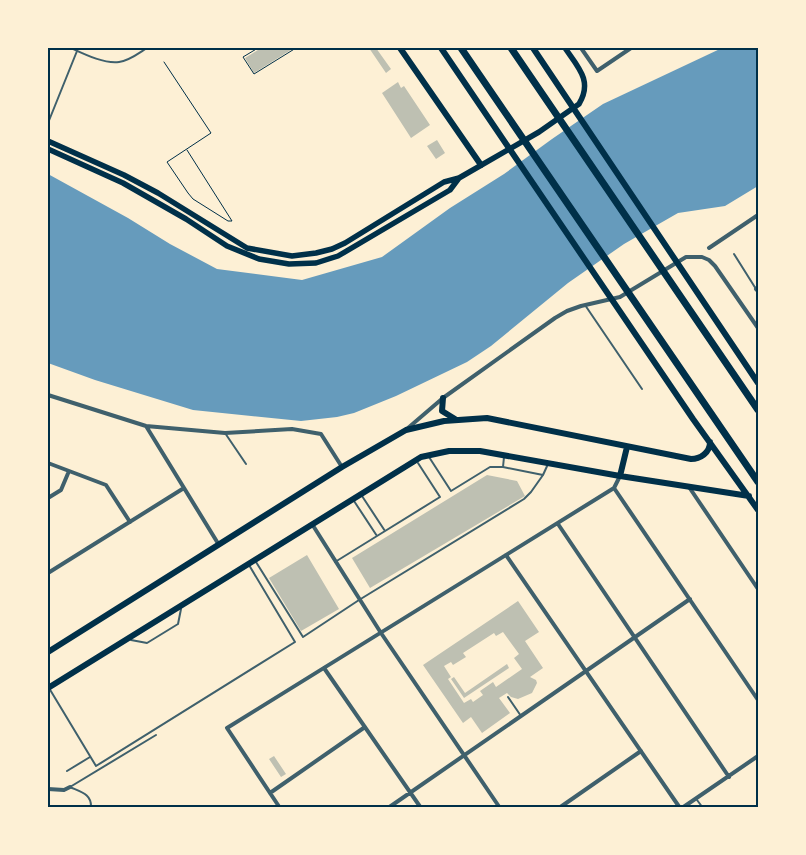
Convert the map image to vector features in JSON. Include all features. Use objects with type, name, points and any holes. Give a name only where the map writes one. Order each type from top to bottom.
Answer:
[{"type":"highway","points":[[461,48],[758,482]]},
{"type":"highway","points":[[511,48],[758,410]]},
{"type":"main road","points":[[400,48],[481,165]]},
{"type":"main road","points":[[441,48],[693,419],[758,510]]},
{"type":"main road","points":[[534,48],[757,380]]},
{"type":"main road","points":[[48,141],[124,175],[158,193],[246,248],[292,256],[304,256],[332,249],[354,238],[444,182],[459,178],[539,132],[579,104],[583,98],[586,82],[565,48]]},
{"type":"main road","points":[[48,149],[123,183],[186,219],[227,246],[260,259],[289,264],[316,263],[338,256],[450,190],[459,178]]},
{"type":"main road","points":[[443,398],[442,412],[456,420]]},
{"type":"main road","points":[[48,652],[342,467],[406,430],[444,420],[487,418],[627,447],[696,459],[707,451],[710,442]]},
{"type":"main road","points":[[620,476],[627,447]]},
{"type":"main road","points":[[48,688],[247,563],[427,455],[449,451],[480,451],[620,476],[749,496]]},
{"type":"street","points":[[581,48],[597,71],[631,48]]},
{"type":"street","points":[[709,248],[758,215]]},
{"type":"street","points":[[406,430],[443,398],[555,318],[567,311],[585,305],[620,297],[678,261],[694,256],[709,260],[715,266],[758,328]]},
{"type":"street","points":[[48,395],[146,426],[225,434],[292,429],[321,434],[342,467]]},
{"type":"street","points":[[146,426],[219,545]]},
{"type":"street","points":[[48,463],[106,485],[130,522]]},
{"type":"street","points":[[48,498],[61,490],[69,471]]},
{"type":"street","points":[[280,808],[226,728],[558,524],[614,488],[620,476]]},
{"type":"street","points":[[689,487],[758,590]]},
{"type":"street","points":[[48,573],[184,488]]},
{"type":"street","points":[[614,488],[758,700]]},
{"type":"street","points":[[312,524],[380,633],[500,808]]},
{"type":"street","points":[[558,524],[729,776]]},
{"type":"street","points":[[506,555],[681,808],[758,756]]},
{"type":"street","points":[[388,808],[690,599]]},
{"type":"street","points":[[324,668],[421,808]]},
{"type":"street","points":[[270,793],[365,727]]},
{"type":"street","points":[[560,808],[641,751]]},
{"type":"street","points":[[48,789],[64,790],[70,787]]},
{"type":"lane","points":[[71,48],[109,62],[120,62],[131,58],[147,48]]},
{"type":"lane","points":[[48,123],[78,51]]},
{"type":"lane","points":[[734,254],[758,289]]},
{"type":"lane","points":[[585,305],[642,389]]},
{"type":"lane","points":[[225,434],[246,464]]},
{"type":"lane","points":[[427,455],[451,491],[490,467],[502,467],[543,475]]},
{"type":"lane","points":[[502,467],[504,455]]},
{"type":"lane","points":[[335,562],[440,497],[416,460]]},
{"type":"lane","points":[[254,560],[303,637],[524,499],[532,492],[548,463]]},
{"type":"lane","points":[[361,494],[385,531]]},
{"type":"lane","points":[[353,498],[377,536]]},
{"type":"lane","points":[[48,688],[96,766],[295,642],[247,563]]},
{"type":"lane","points":[[127,638],[147,643],[154,639],[178,624],[182,604]]},
{"type":"lane","points":[[508,697],[521,716]]},
{"type":"lane","points":[[70,787],[156,735]]},
{"type":"lane","points":[[67,771],[90,757]]},
{"type":"lane","points":[[70,787],[88,796],[92,800],[91,808]]},
{"type":"lane","points":[[696,798],[703,808]]},
{"type":"path","points":[[258,48],[243,57],[254,74],[296,48]]},
{"type":"path","points":[[164,62],[211,133],[167,162],[193,199],[228,221],[232,221],[187,150]]},
{"type":"water","points":[[722,48],[758,48],[758,186],[725,206],[678,213],[624,244],[568,283],[491,346],[467,362],[396,396],[354,413],[301,421],[193,410],[95,380],[48,363],[48,174],[217,269],[302,280],[382,257],[450,208],[504,174],[603,104]]},
{"type":"building","points":[[261,48],[294,48],[254,73],[245,58]]},
{"type":"building","points":[[369,48],[376,48],[391,69],[386,73]]},
{"type":"building","points":[[398,82],[401,88],[404,86],[430,125],[411,138],[382,93]]},
{"type":"building","points":[[437,140],[445,153],[436,159],[427,146]]},
{"type":"building","points":[[487,475],[517,481],[525,496],[370,588],[352,558]]},
{"type":"building","points":[[307,555],[339,609],[301,631],[269,578]]},
{"type":"building","points":[[518,601],[539,632],[525,641],[543,668],[530,677],[536,680],[537,683],[532,693],[518,699],[511,697],[507,693],[499,698],[510,713],[482,733],[471,717],[463,723],[423,665]],"holes":[[[503,632],[519,654],[514,658],[522,669],[496,687],[493,682],[480,691],[483,695],[473,702],[471,699],[464,703],[448,679],[451,677],[444,666],[451,662],[453,665],[466,657],[463,653],[494,633],[496,636]]]},
{"type":"building","points":[[507,664],[509,668],[464,698],[451,679],[454,677],[465,693]]},
{"type":"building","points":[[274,756],[286,774],[281,777],[269,759]]}]
